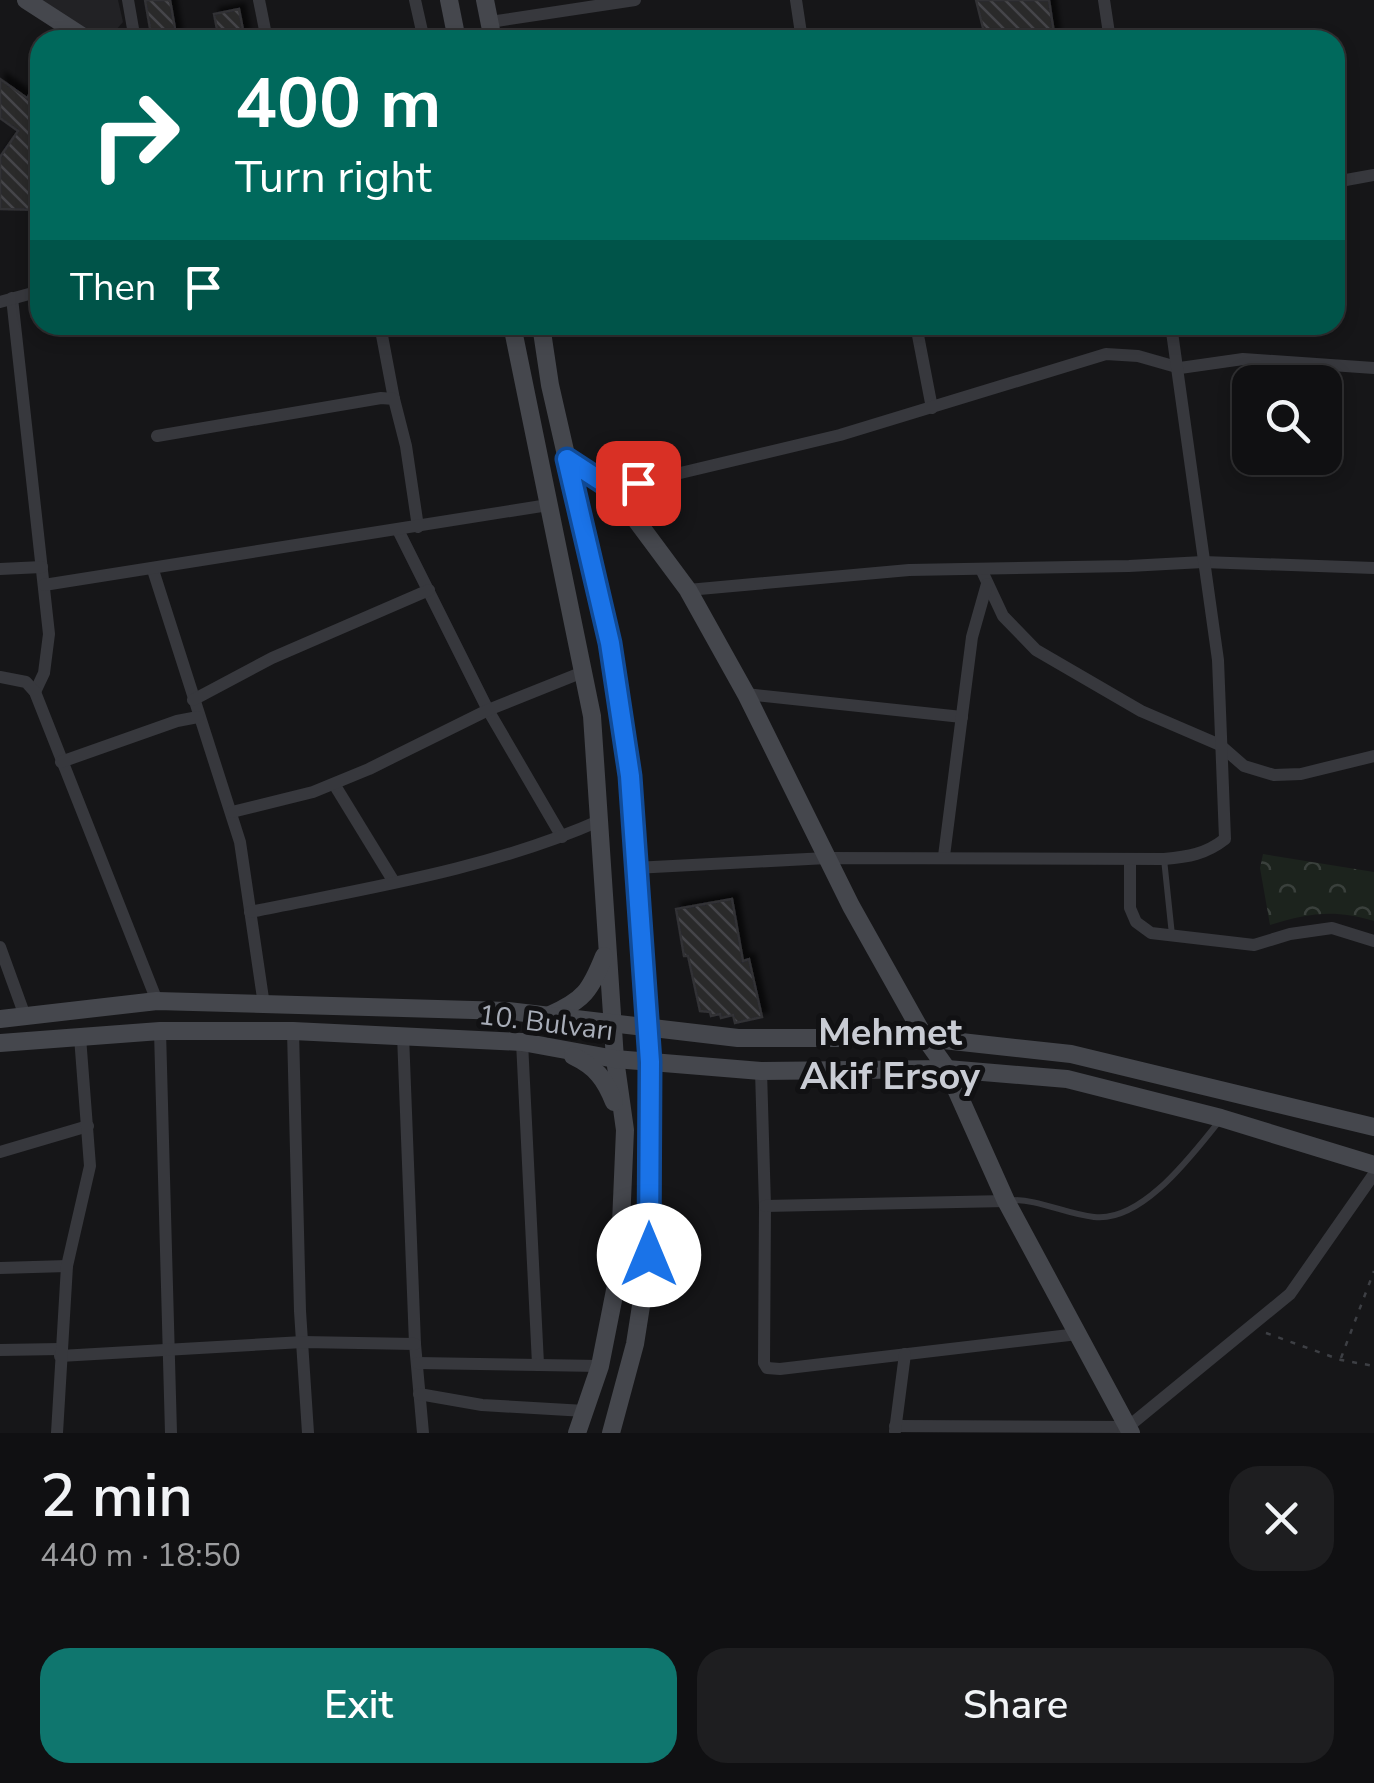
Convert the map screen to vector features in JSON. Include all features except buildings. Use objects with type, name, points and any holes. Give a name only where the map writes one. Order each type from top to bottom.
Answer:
[{"type":"main road","points":[[26,0],[72,30]]},
{"type":"main road","points":[[449,0],[455,30]]},
{"type":"main road","points":[[486,0],[492,30]]},
{"type":"main road","points":[[514,335],[592,716],[614,1059],[625,1130],[619,1270],[600,1366],[577,1433]]},
{"type":"main road","points":[[543,335],[610,643],[630,776],[650,1062],[649,1255],[635,1344],[611,1433]]},
{"type":"main road","points":[[567,459],[613,489],[688,590],[746,694],[827,858],[925,1038],[947,1068],[1006,1200],[1127,1431]]},
{"type":"main road","points":[[549,1016],[578,1003],[592,986],[606,952]]},
{"type":"main road","name":"10. Bulvarı","points":[[0,1020],[157,1002],[264,1004],[508,1011],[738,1038],[925,1038],[1071,1054],[1374,1128]]},
{"type":"main road","name":"10. Bulvarı","points":[[0,1043],[160,1031],[294,1031],[522,1042],[614,1059],[761,1071],[947,1068],[1066,1080],[1221,1118],[1374,1164]]},
{"type":"main road","points":[[550,1046],[591,1064],[605,1081],[625,1130]]},
{"type":"street","points":[[128,0],[133,30]]},
{"type":"street","points":[[260,0],[266,30]]},
{"type":"street","points":[[416,0],[422,30]]},
{"type":"street","points":[[497,30],[635,0]]},
{"type":"street","points":[[796,0],[800,30]]},
{"type":"street","points":[[1104,0],[1108,30]]},
{"type":"street","points":[[1345,180],[1374,175]]},
{"type":"street","points":[[6,300],[50,634],[48,656],[35,692]]},
{"type":"street","points":[[382,335],[406,446],[418,526]]},
{"type":"street","points":[[918,335],[932,408]]},
{"type":"street","points":[[634,868],[944,856],[1164,859],[1192,856],[1225,840],[1218,660],[1174,335]]},
{"type":"street","points":[[613,489],[840,435],[1106,354],[1138,356],[1180,368],[1243,358],[1374,368]]},
{"type":"street","points":[[156,436],[380,398],[394,399]]},
{"type":"street","points":[[44,585],[548,505]]},
{"type":"street","points":[[398,530],[488,710],[562,837]]},
{"type":"street","points":[[688,590],[909,570],[1203,562],[1374,568]]},
{"type":"street","points":[[0,569],[42,567]]},
{"type":"street","points":[[981,569],[1002,616],[1036,650],[1141,711],[1222,746],[1244,766],[1274,775],[1301,774],[1374,756]]},
{"type":"street","points":[[153,570],[232,812],[245,865],[264,1004]]},
{"type":"street","points":[[944,856],[972,637],[987,584]]},
{"type":"street","points":[[193,700],[272,658],[429,590]]},
{"type":"street","points":[[232,812],[281,802],[334,784],[488,710],[583,672]]},
{"type":"street","points":[[0,677],[26,682],[35,692],[157,1002]]},
{"type":"street","points":[[746,694],[962,717]]},
{"type":"street","points":[[61,762],[198,717]]},
{"type":"street","points":[[334,784],[394,882]]},
{"type":"street","points":[[250,912],[504,856],[601,820]]},
{"type":"street","points":[[1130,860],[1130,908],[1136,922],[1150,933],[1254,945],[1290,934],[1332,928],[1374,941]]},
{"type":"street","points":[[0,946],[26,1016]]},
{"type":"street","points":[[160,1031],[171,1433]]},
{"type":"street","points":[[294,1031],[308,1433]]},
{"type":"street","points":[[403,1035],[415,1344],[423,1433]]},
{"type":"street","points":[[57,1433],[67,1266],[90,1166],[80,1037]]},
{"type":"street","points":[[522,1042],[538,1364]]},
{"type":"street","points":[[761,1071],[766,1368],[1078,1334]]},
{"type":"street","points":[[0,1152],[88,1126]]},
{"type":"street","points":[[905,1354],[895,1429],[1127,1431],[1290,1294],[1374,1174]]},
{"type":"street","points":[[765,1206],[1006,1200]]},
{"type":"street","points":[[0,1268],[67,1266]]},
{"type":"street","points":[[0,1350],[60,1352],[302,1342],[415,1344]]},
{"type":"street","points":[[417,1364],[600,1366]]},
{"type":"street","points":[[420,1394],[482,1405],[585,1411]]},
{"type":"lane","points":[[1164,859],[1172,936]]},
{"type":"lane","points":[[1006,1200],[1024,1200],[1098,1218],[1120,1212],[1156,1192],[1221,1118]]},
{"type":"path","points":[[1341,1360],[1374,1271]]},
{"type":"path","points":[[1251,1326],[1341,1360],[1374,1366]]},
{"type":"shaded area","points":[[42,0],[118,0],[123,22],[116,30],[83,30]]},
{"type":"green space","points":[[1263,854],[1374,872],[1374,921],[1322,914],[1270,925],[1260,868]]},
{"type":"district","name":"Mehmet Akif Ersoy","points":[[890,1054]]},
{"type":"route","points":[[638,483],[613,489],[567,459],[610,643],[630,776],[650,1062],[649,1255]]}]
